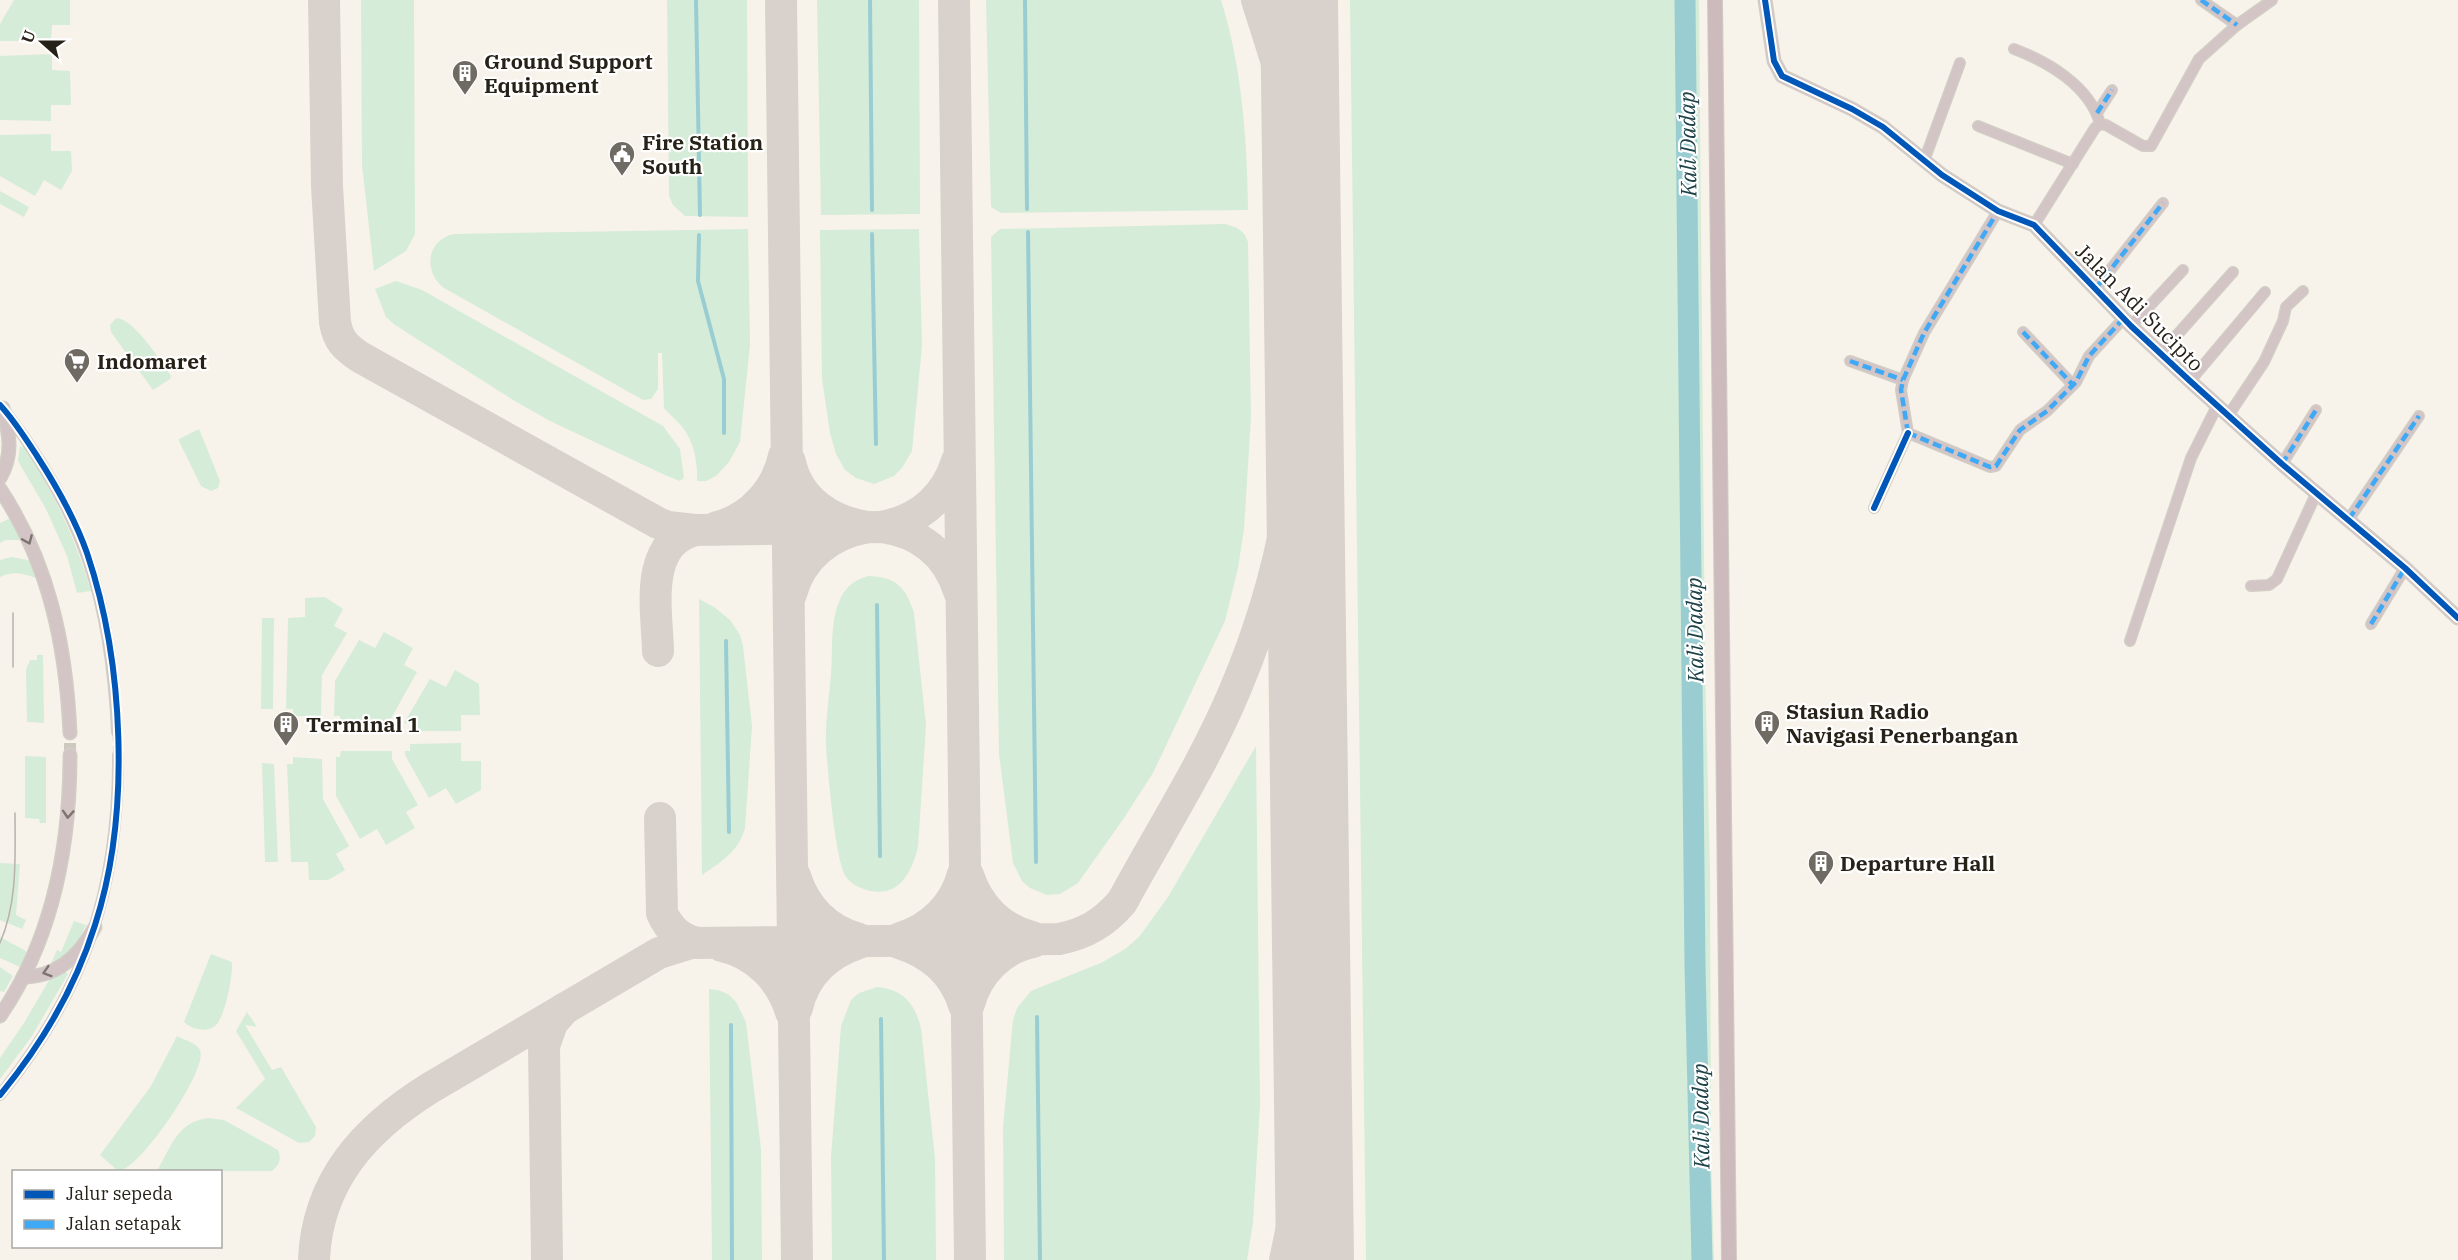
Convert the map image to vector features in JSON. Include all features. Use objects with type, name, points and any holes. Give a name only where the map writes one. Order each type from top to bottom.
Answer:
[{"type":"main road","points":[[1715,0],[1729,1260]]},
{"type":"street","name":"Jalan Adi Sucipto","points":[[1765,0],[1774,61],[1782,76],[1852,109],[1883,127],[1942,175],[1998,211],[2034,225],[2128,322],[2217,406],[2316,494],[2406,567],[2458,617]]},
{"type":"street","points":[[2201,0],[2237,25]]},
{"type":"street","points":[[2100,124],[2116,130],[2143,146],[2151,146],[2199,59],[2237,25],[2272,0]]},
{"type":"street","points":[[2014,49],[2034,56],[2070,80],[2080,89],[2097,112],[2100,124],[2034,225]]},
{"type":"street","points":[[1924,161],[1960,63]]},
{"type":"street","points":[[2097,112],[2112,90]]},
{"type":"street","points":[[1978,126],[2073,164]]},
{"type":"street","points":[[2096,288],[2163,203]]},
{"type":"street","points":[[1874,508],[1908,434],[1901,390],[1903,380],[1924,333],[1998,211]]},
{"type":"street","points":[[1908,434],[1994,468],[2020,430],[2047,411],[2073,385],[2089,356],[2183,270]]},
{"type":"street","points":[[2161,354],[2233,272]]},
{"type":"street","points":[[2228,416],[2264,363],[2283,321],[2286,307],[2303,291]]},
{"type":"street","points":[[2190,381],[2265,292]]},
{"type":"street","points":[[2023,332],[2073,385]]},
{"type":"street","points":[[1850,361],[1903,380]]},
{"type":"street","points":[[0,478],[8,461],[10,443],[1,406]]},
{"type":"street","points":[[1,406],[22,432],[60,494],[86,552],[106,624],[115,688],[117,732]]},
{"type":"street","points":[[2130,641],[2191,458],[2217,406]]},
{"type":"street","points":[[2282,464],[2316,410]]},
{"type":"street","points":[[2349,519],[2419,416]]},
{"type":"street","points":[[0,489],[23,527],[48,587],[64,653],[70,733]]},
{"type":"street","points":[[2251,586],[2269,585],[2277,579],[2316,494]]},
{"type":"street","points":[[2371,624],[2406,567]]},
{"type":"street","points":[[0,1016],[23,977],[48,917],[60,873],[66,834],[70,755]]},
{"type":"street","points":[[0,1095],[26,1063],[59,1011],[95,927],[107,882],[113,845],[118,755]]},
{"type":"street","points":[[23,977],[52,971],[70,961],[79,952],[95,927]]},
{"type":"green space","points":[[14,0],[70,0],[70,25],[52,25],[51,41],[0,41],[0,24]]},
{"type":"green space","points":[[361,0],[414,0],[415,234],[406,251],[374,271],[362,165]]},
{"type":"green space","points":[[667,0],[747,0],[748,217],[685,216],[673,205],[669,196]]},
{"type":"green space","points":[[817,0],[919,0],[920,214],[821,215]]},
{"type":"green space","points":[[986,0],[1221,0],[1239,77],[1248,210],[1001,213],[991,207]]},
{"type":"green space","points":[[1350,0],[1699,0],[1705,666],[1710,870],[1711,1153],[1714,1260],[1366,1260]]},
{"type":"green space","points":[[52,54],[52,70],[70,71],[71,105],[51,105],[51,121],[0,120],[0,56]]},
{"type":"green space","points":[[51,134],[51,151],[71,151],[72,171],[61,190],[44,180],[35,196],[0,176],[0,135]]},
{"type":"green space","points":[[0,191],[29,207],[24,217],[0,204]]},
{"type":"green space","points":[[1225,224],[1240,230],[1248,242],[1251,417],[1244,529],[1238,568],[1225,621],[1153,773],[1124,818],[1078,883],[1060,894],[1047,895],[1030,888],[1022,881],[1013,863],[999,754],[991,237],[1000,229]]},
{"type":"green space","points":[[748,229],[750,345],[740,442],[729,462],[716,476],[706,481],[697,481],[697,465],[691,442],[683,428],[664,408],[662,353],[658,353],[658,389],[651,399],[643,400],[444,288],[433,274],[431,265],[433,250],[438,243],[454,234]]},
{"type":"green space","points":[[919,229],[922,346],[912,451],[902,468],[894,476],[874,484],[856,478],[845,470],[836,454],[830,433],[822,379],[820,230]]},
{"type":"green space","points":[[396,281],[422,290],[663,426],[680,449],[684,478],[680,481],[667,476],[550,421],[395,325],[386,317],[375,289]]},
{"type":"green space","points":[[116,318],[131,325],[139,333],[171,376],[170,379],[153,390],[111,332],[110,325]]},
{"type":"green space","points":[[199,429],[220,481],[218,488],[211,491],[201,486],[179,441]]},
{"type":"green space","points":[[20,446],[26,448],[55,500],[71,535],[91,591],[77,593],[67,556],[46,509],[18,461]]},
{"type":"green space","points":[[13,517],[25,540],[6,540],[0,543],[0,523]]},
{"type":"green space","points":[[11,557],[33,561],[41,580],[20,574],[0,577],[0,560]]},
{"type":"green space","points":[[868,576],[893,581],[903,590],[911,604],[914,613],[926,725],[918,847],[912,865],[903,880],[890,890],[881,892],[854,885],[847,878],[843,869],[833,816],[826,747],[836,610],[847,589],[854,582]]},
{"type":"green space","points":[[325,597],[343,609],[334,626],[347,633],[322,675],[321,716],[293,716],[293,709],[286,709],[288,618],[305,617],[305,598]]},
{"type":"green space","points":[[699,599],[730,620],[740,635],[752,726],[745,828],[734,850],[702,875]]},
{"type":"green space","points":[[262,618],[274,618],[273,709],[261,709]]},
{"type":"green space","points":[[384,632],[413,648],[404,665],[417,672],[389,722],[340,722],[340,716],[334,716],[335,681],[359,640],[375,648]]},
{"type":"green space","points":[[37,655],[43,655],[44,723],[27,722],[26,670],[30,660],[37,660]]},
{"type":"green space","points":[[455,670],[479,684],[480,715],[461,715],[461,731],[411,731],[411,724],[404,723],[430,679],[446,687]]},
{"type":"green space","points":[[461,743],[461,761],[481,761],[481,790],[456,804],[446,788],[429,798],[405,755],[405,751],[410,751],[410,744]]},
{"type":"green space","points":[[1256,746],[1260,1104],[1253,1223],[1247,1260],[1004,1260],[1003,1127],[1013,1020],[1017,1008],[1031,991],[1103,962],[1125,949],[1139,937],[1168,897]]},
{"type":"green space","points":[[341,751],[392,751],[392,759],[418,805],[406,812],[415,828],[386,845],[377,829],[360,839],[336,796],[336,757],[340,757]]},
{"type":"green space","points":[[25,756],[46,757],[46,823],[40,823],[39,819],[25,818]]},
{"type":"green space","points":[[293,757],[322,759],[323,799],[349,846],[336,854],[345,870],[328,880],[309,880],[308,862],[291,862],[287,764],[293,764]]},
{"type":"green space","points":[[262,763],[274,764],[278,862],[265,862]]},
{"type":"green space","points":[[0,863],[20,864],[16,915],[26,920],[22,929],[0,920]]},
{"type":"green space","points":[[74,921],[86,925],[79,939],[64,958],[50,966],[57,950],[61,952]]},
{"type":"green space","points":[[0,937],[26,951],[20,967],[0,958]]},
{"type":"green space","points":[[211,954],[232,962],[230,986],[219,1021],[211,1028],[199,1029],[184,1022]]},
{"type":"green space","points":[[0,967],[13,976],[4,992],[0,991]]},
{"type":"green space","points":[[65,971],[68,974],[32,1036],[0,1079],[0,1058],[51,977]]},
{"type":"green space","points":[[877,987],[894,991],[906,999],[915,1012],[921,1028],[935,1158],[936,1260],[832,1260],[831,1157],[841,1026],[851,1000],[859,993]]},
{"type":"green space","points":[[709,989],[728,994],[736,1002],[746,1022],[761,1149],[762,1260],[712,1260]]},
{"type":"green space","points":[[247,1012],[257,1027],[245,1025],[272,1070],[281,1067],[316,1127],[315,1136],[309,1142],[299,1143],[236,1108],[265,1079],[236,1031]]},
{"type":"green space","points":[[177,1036],[200,1050],[200,1061],[194,1077],[170,1118],[141,1155],[128,1167],[117,1170],[100,1155],[151,1086]]},
{"type":"green space","points":[[208,1118],[224,1120],[278,1150],[279,1162],[272,1171],[158,1170],[176,1137],[197,1120]]},
{"type":"waterway","points":[[696,0],[700,215]]},
{"type":"waterway","points":[[870,0],[872,210]]},
{"type":"waterway","points":[[1025,0],[1027,209]]},
{"type":"waterway","name":"Kali Dadap","points":[[1685,0],[1695,966],[1702,1260]]},
{"type":"waterway","points":[[1028,232],[1036,862]]},
{"type":"waterway","points":[[872,234],[876,444]]},
{"type":"waterway","points":[[699,235],[698,281],[724,379],[724,433]]},
{"type":"waterway","points":[[877,605],[880,856]]},
{"type":"waterway","points":[[726,641],[729,832]]},
{"type":"waterway","points":[[1037,1017],[1040,1260]]},
{"type":"waterway","points":[[881,1019],[884,1260]]},
{"type":"waterway","points":[[731,1025],[732,1260]]},
{"type":"taxiway","points":[[324,0],[327,186],[335,322],[338,334],[346,346],[360,357],[668,527],[695,530],[881,527],[895,530],[908,534],[930,547],[947,566],[959,591]]},
{"type":"taxiway","points":[[781,0],[797,1260]]},
{"type":"taxiway","points":[[954,0],[970,1260]]},
{"type":"taxiway","points":[[1257,0],[1276,60],[1290,132],[1301,218]]},
{"type":"taxiway","points":[[314,1260],[317,1231],[324,1205],[335,1181],[349,1159],[385,1120],[430,1088],[659,953],[691,943],[1059,939],[1094,926],[1115,909],[1122,902],[1210,744],[1235,690],[1258,629],[1277,565],[1290,501],[1298,436],[1304,327]]},
{"type":"taxiway","points":[[717,527],[741,517],[761,501],[775,480],[784,456]]},
{"type":"taxiway","points":[[881,527],[907,519],[929,506],[945,486],[957,461]]},
{"type":"taxiway","points":[[790,462],[800,487],[818,507],[841,520],[868,527],[841,535],[819,549],[802,568],[791,594]]},
{"type":"taxiway","points":[[658,651],[656,598],[660,564],[667,549],[678,538],[695,530]]},
{"type":"taxiway","points":[[660,818],[662,913],[676,933],[698,943]]},
{"type":"taxiway","points":[[900,938],[922,929],[948,906],[963,874]]},
{"type":"taxiway","points":[[968,875],[978,897],[992,915],[1010,928],[1032,937]]},
{"type":"taxiway","points":[[795,876],[811,908],[827,924],[859,939]]},
{"type":"taxiway","points":[[969,1004],[978,982],[992,964],[1011,950],[1033,942]]},
{"type":"taxiway","points":[[797,1008],[805,985],[819,967],[837,953],[859,943]]},
{"type":"taxiway","points":[[899,943],[921,952],[940,965],[954,983],[964,1005]]},
{"type":"taxiway","points":[[722,946],[746,955],[766,970],[781,989],[791,1012]]},
{"type":"taxiway","points":[[547,1260],[544,1046],[552,1023],[564,1009]]},
{"type":"taxiway","points":[[1285,1260],[1296,1205],[1303,1152],[1312,1042]]},
{"type":"runway","points":[[1299,0],[1315,1260]]},
{"type":"tunnel","points":[[117,732],[118,755]]},
{"type":"tunnel","points":[[70,733],[70,755]]},
{"type":"tram line","points":[[13,613],[13,667]]},
{"type":"tram line","points":[[0,943],[13,895],[15,813]]},
{"type":"marked path","points":[[2201,0],[2237,25]]},
{"type":"marked path","points":[[2097,113],[2112,90]]},
{"type":"marked path","points":[[2096,288],[2163,203]]},
{"type":"marked path","points":[[1908,433],[1901,390],[1903,380],[1924,333],[1998,211]]},
{"type":"marked path","points":[[1908,433],[1990,467],[1996,466],[2020,430],[2047,411],[2076,382],[2089,356],[2124,318]]},
{"type":"marked path","points":[[2023,332],[2073,385]]},
{"type":"marked path","points":[[1850,361],[1903,380]]},
{"type":"marked path","points":[[2282,464],[2316,410]]},
{"type":"marked path","points":[[2349,519],[2419,416]]},
{"type":"marked path","points":[[2371,624],[2405,568]]},
{"type":"cycle path","points":[[1765,0],[1774,61],[1782,76],[1852,109],[1883,127],[1942,175],[1998,211],[2034,225],[2131,326],[2190,381],[2282,464],[2405,568],[2458,618]]},
{"type":"cycle path","points":[[0,405],[20,430],[52,479],[87,553],[109,642],[118,739],[118,788],[114,836],[107,882],[95,925],[78,971],[56,1015],[30,1056],[0,1095]]},
{"type":"cycle path","points":[[1874,508],[1908,433]]},
{"type":"place","name":"Ground Support Equipment","points":[[465,96]]},
{"type":"place","name":"Fire Station South","points":[[622,177]]},
{"type":"place","name":"Indomaret","points":[[77,384]]},
{"type":"place","name":"Stasiun Radio Navigasi Penerbangan","points":[[1767,746]]},
{"type":"place","name":"Terminal 1","points":[[286,747]]},
{"type":"place","name":"Departure Hall","points":[[1821,886]]}]
